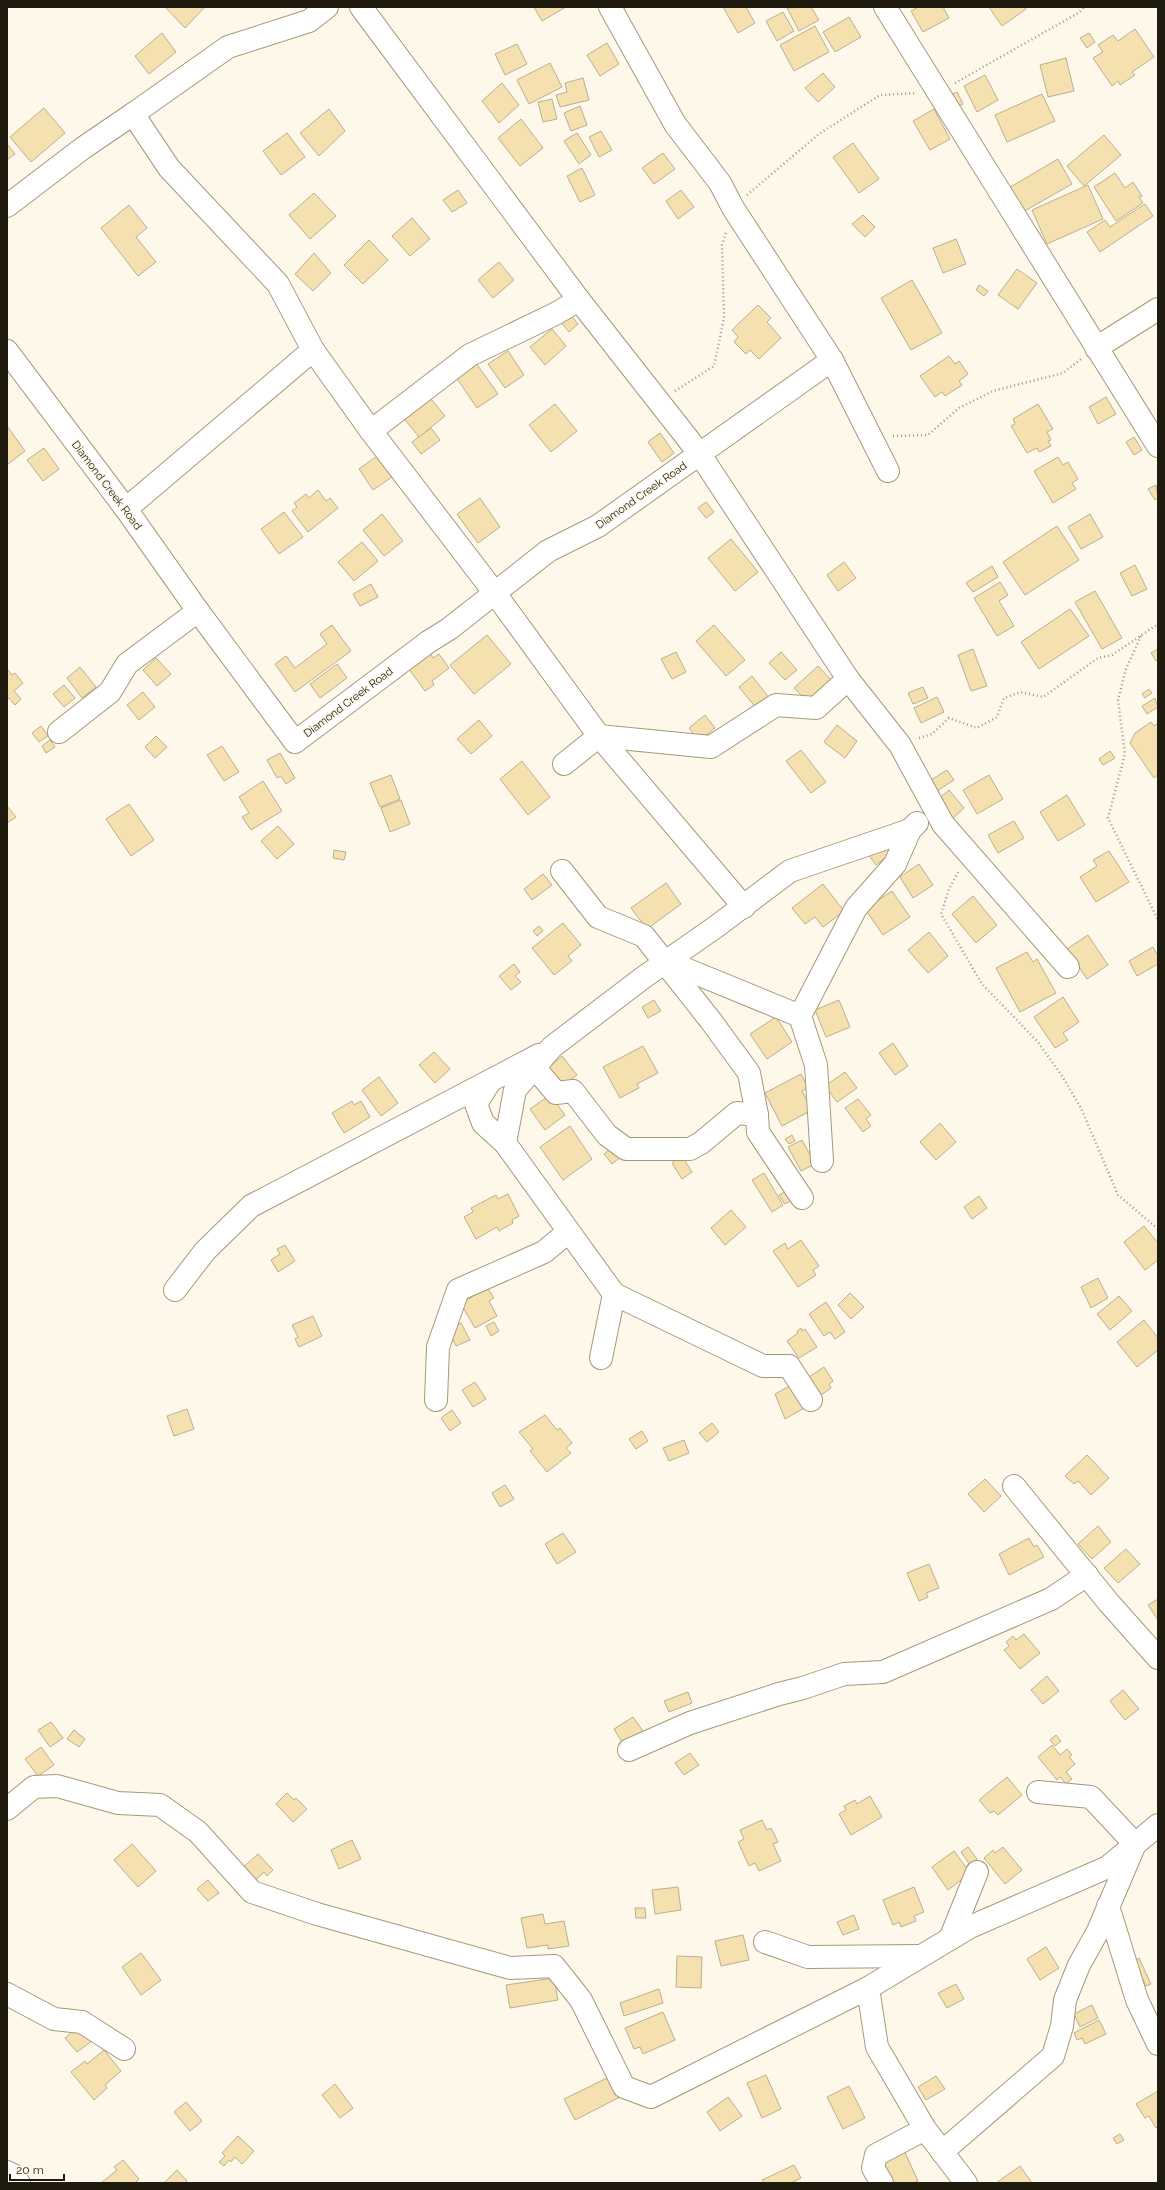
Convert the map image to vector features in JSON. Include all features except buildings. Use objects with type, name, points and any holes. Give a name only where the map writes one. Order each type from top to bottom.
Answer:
[{"type":"street","points":[[7,206],[83,148],[228,47],[309,21],[327,7]]},
{"type":"street","points":[[361,7],[579,300],[699,453],[848,679],[900,745],[943,824],[1068,967]]},
{"type":"street","points":[[610,7],[675,124],[720,183],[733,208],[832,360],[888,471]]},
{"type":"street","points":[[886,7],[937,92],[1158,446]]},
{"type":"street","points":[[133,114],[169,168],[278,284],[313,350],[371,432],[494,592],[599,736],[744,907]]},
{"type":"street","points":[[371,432],[470,355],[555,314],[579,300]]},
{"type":"street","points":[[1096,348],[1158,309]]},
{"type":"street","points":[[126,509],[313,350]]},
{"type":"street","name":"Diamond Creek Road","points":[[7,351],[126,509],[198,611],[294,742],[449,628],[548,551],[598,526],[832,360]]},
{"type":"street","points":[[59,732],[110,692],[127,664],[198,611]]},
{"type":"street","points":[[564,764],[599,736],[711,747],[776,705],[816,708],[848,679]]},
{"type":"street","points":[[822,1161],[816,1065],[800,1016],[856,908],[895,864],[910,830],[933,808]]},
{"type":"street","points":[[175,1290],[205,1251],[251,1206],[489,1083],[552,1047],[666,961],[744,907],[790,871],[910,830]]},
{"type":"street","points":[[562,871],[598,917],[644,936],[666,961],[749,1073],[757,1115],[758,1132],[802,1198]]},
{"type":"street","points":[[666,961],[800,1016]]},
{"type":"street","points":[[505,1143],[516,1090],[552,1047]]},
{"type":"street","points":[[534,1068],[556,1093],[573,1092],[607,1135],[626,1149],[690,1149],[701,1143],[737,1113],[757,1115]]},
{"type":"street","points":[[489,1083],[476,1104],[483,1123],[505,1143],[614,1294],[763,1366],[789,1366],[811,1400]]},
{"type":"street","points":[[436,1400],[438,1347],[458,1290],[544,1252],[568,1232]]},
{"type":"street","points":[[601,1358],[614,1294]]},
{"type":"street","points":[[1014,1486],[1158,1658]]},
{"type":"street","points":[[629,1750],[690,1723],[844,1674],[883,1672],[1051,1599],[1087,1575]]},
{"type":"street","points":[[7,1809],[34,1787],[57,1786],[118,1803],[160,1805],[198,1832],[252,1892],[332,1918],[510,1968],[554,1966],[580,2000],[624,2087],[651,2096],[868,1988],[970,1927],[1108,1867],[1158,1825]]},
{"type":"street","points":[[1038,1792],[1091,1797],[1135,1844]]},
{"type":"street","points":[[942,2152],[1053,2056],[1062,2026],[1065,2000],[1079,1965],[1098,1931],[1135,1844]]},
{"type":"street","points":[[950,1939],[977,1872]]},
{"type":"street","points":[[1108,1906],[1137,2000],[1158,2044]]},
{"type":"street","points":[[765,1942],[808,1957],[921,1956]]},
{"type":"street","points":[[868,1988],[877,2047],[925,2130],[966,2183]]},
{"type":"street","points":[[7,1994],[54,2019],[82,2022],[124,2049]]},
{"type":"street","points":[[882,2183],[872,2168],[876,2155],[925,2130]]},
{"type":"street","points":[[7,2172],[13,2175],[19,2183]]},
{"type":"path","points":[[659,401],[714,366],[724,318],[722,245],[733,208],[819,134],[880,95],[937,92],[1080,12],[1084,7]]},
{"type":"path","points":[[871,437],[928,435],[959,408],[994,391],[1063,373],[1096,348]]},
{"type":"path","points":[[900,745],[932,734],[949,718],[977,728],[997,717],[1004,698],[1021,692],[1042,697],[1098,658],[1112,655],[1158,624]]},
{"type":"path","points":[[1141,636],[1126,669],[1118,700],[1125,754],[1108,818],[1158,920]]},
{"type":"path","points":[[968,853],[949,889],[941,914],[982,984],[1038,1042],[1062,1076],[1081,1108],[1118,1195],[1158,1229]]}]
